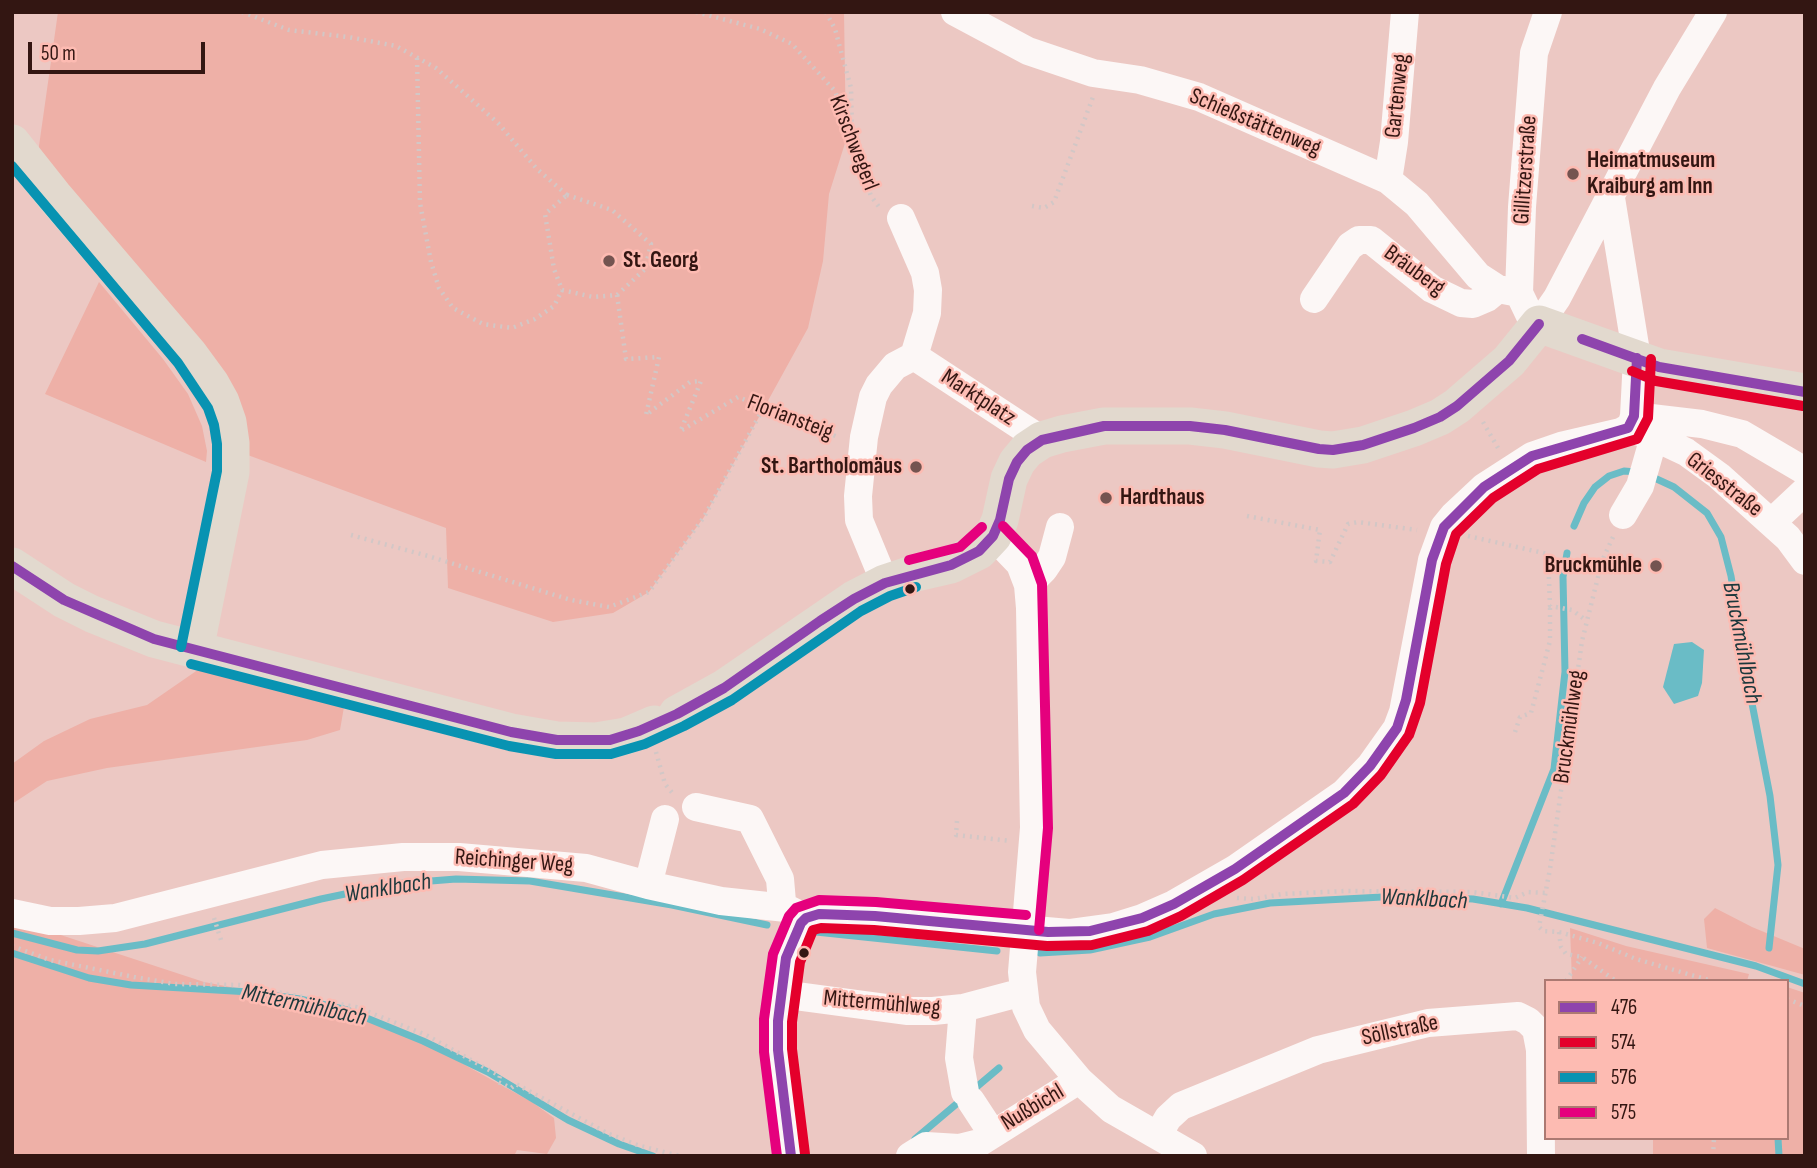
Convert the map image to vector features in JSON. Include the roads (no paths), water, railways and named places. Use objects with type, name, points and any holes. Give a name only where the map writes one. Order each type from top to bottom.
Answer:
[{"type":"main road","points":[[12,143],[189,354],[221,402],[228,422],[232,466],[195,650]]},
{"type":"main road","points":[[1042,440],[1104,426],[1190,426],[1225,430],[1319,449],[1333,450],[1363,445],[1414,428],[1457,406],[1509,361],[1539,324],[1659,367],[1805,392]]},
{"type":"main road","name":"Marktplatz","points":[[993,536],[1000,520],[1009,479],[1027,450],[1042,440]]},
{"type":"main road","points":[[12,566],[64,600],[154,639],[511,732],[557,740],[610,740],[666,719],[724,688],[854,599],[885,583],[967,559],[986,545],[993,536]]},
{"type":"street","name":"Schießstättenweg","points":[[955,12],[1028,51],[1093,73],[1103,82],[1140,80],[1199,97],[1388,180],[1417,204],[1478,276],[1508,291]]},
{"type":"street","name":"Gartenweg","points":[[1388,180],[1394,142],[1405,12]]},
{"type":"street","name":"Gillitzerstraße","points":[[1508,291],[1522,207],[1534,53],[1548,12]]},
{"type":"street","points":[[1508,291],[1539,324],[1557,298],[1667,88],[1713,12]]},
{"type":"street","points":[[1611,198],[1637,358],[1643,477],[1623,515]]},
{"type":"street","points":[[885,583],[859,520],[858,496],[869,413],[879,385],[895,366],[914,356],[927,313],[926,273],[901,218]]},
{"type":"street","name":"Bräuberg","points":[[1314,299],[1350,246],[1359,240],[1371,240],[1432,289],[1461,303],[1473,304],[1508,291]]},
{"type":"street","name":"Marktplatz","points":[[914,356],[1042,440]]},
{"type":"street","points":[[1639,427],[1702,424],[1735,432],[1805,471]]},
{"type":"street","name":"Griesstraße","points":[[1639,427],[1686,452],[1719,476],[1772,522],[1805,561]]},
{"type":"street","name":"Reichinger Weg","points":[[12,913],[50,920],[115,918],[323,865],[403,857],[459,857],[586,868],[648,885],[796,913],[875,916],[1069,933],[1113,927],[1174,904],[1219,878],[1313,817],[1344,793],[1370,766],[1397,728],[1403,712],[1432,560],[1444,527],[1453,516],[1484,487],[1532,456],[1639,427]]},
{"type":"street","points":[[1772,522],[1805,491]]},
{"type":"street","points":[[1028,585],[1052,557],[1060,527]]},
{"type":"street","points":[[993,536],[1020,564],[1028,585],[1030,608],[1032,844],[1023,992],[1026,1007],[1037,1030],[1079,1080],[1111,1110],[1193,1156]]},
{"type":"street","points":[[648,885],[668,806]]},
{"type":"street","points":[[696,807],[750,819],[780,880],[782,902],[796,913],[781,994],[778,1050],[791,1156]]},
{"type":"street","name":"Mittermühlweg","points":[[781,994],[908,1011],[962,1008],[1023,992]]},
{"type":"street","points":[[962,1008],[959,1058],[968,1096],[992,1133]]},
{"type":"street","name":"Söllstraße","points":[[1157,1135],[1168,1118],[1181,1106],[1318,1050],[1428,1023],[1488,1016],[1518,1016],[1536,1029],[1541,1050],[1541,1156]]},
{"type":"street","name":"Nußbichl","points":[[910,1156],[926,1146],[968,1147],[1079,1080]]},
{"type":"water","points":[[1692,642],[1704,650],[1702,683],[1698,696],[1674,704],[1663,687],[1674,644]]},
{"type":"waterway","name":"Bruckmühlbach","points":[[1574,526],[1595,487],[1609,476],[1624,471],[1636,472]]},
{"type":"waterway","name":"Bruckmühlbach","points":[[1648,475],[1674,487],[1707,513],[1721,537],[1731,576],[1770,796],[1778,865],[1769,948]]},
{"type":"waterway","name":"Bruckmühlbach","points":[[1501,904],[1554,769],[1565,672],[1563,577],[1567,553]]},
{"type":"waterway","name":"Wanklbach","points":[[12,933],[77,950],[98,951],[145,944],[321,899],[393,884],[456,879],[530,881],[672,905],[767,925]]},
{"type":"waterway","name":"Wanklbach","points":[[1040,953],[1090,950],[1150,937],[1214,914],[1270,903],[1401,896],[1473,899],[1527,908],[1756,966],[1805,984]]},
{"type":"waterway","name":"Wanklbach","points":[[816,932],[997,951]]},
{"type":"waterway","name":"Mittermühlbach","points":[[12,953],[89,978],[131,985],[250,992],[300,999],[347,1010],[423,1041],[488,1072],[568,1120],[619,1144],[653,1156]]},
{"type":"waterway","name":"Mittermühlbach","points":[[915,1139],[999,1068]]},
{"type":"waterway","name":"Bruckmühlbach","points":[[1778,1140],[1779,1156]]},
{"type":"place","name":"Heimatmuseum Kraiburg am Inn","points":[[1573,174]]},
{"type":"place","name":"St. Georg","points":[[609,261]]},
{"type":"place","name":"St. Bartholomäus","points":[[916,467]]},
{"type":"place","name":"Hardthaus","points":[[1106,498]]},
{"type":"place","name":"Bruckmühle","points":[[1656,566]]}]
